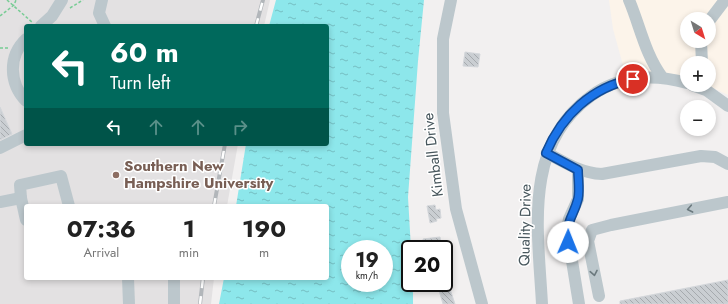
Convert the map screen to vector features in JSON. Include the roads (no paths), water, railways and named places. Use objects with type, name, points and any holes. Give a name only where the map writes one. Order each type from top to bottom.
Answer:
[{"type":"street","points":[[43,24],[52,16],[62,0]]},
{"type":"street","points":[[102,0],[99,13],[104,24]]},
{"type":"street","name":"Kimball Drive","points":[[451,0],[443,38],[443,113],[456,209],[482,304]]},
{"type":"street","points":[[629,0],[637,17],[644,24],[654,45],[661,62],[662,77]]},
{"type":"street","points":[[716,12],[725,0]]},
{"type":"street","points":[[24,41],[18,48],[12,70],[16,87],[24,98]]},
{"type":"street","name":"Quality Drive","points":[[542,304],[539,194],[546,153],[559,127],[569,115],[596,92],[624,80],[642,77],[662,77],[680,81]]},
{"type":"street","points":[[711,92],[728,106]]},
{"type":"street","points":[[0,148],[24,136]]},
{"type":"street","points":[[546,153],[578,170],[602,174],[701,156],[715,157],[728,164]]},
{"type":"street","points":[[578,170],[578,199],[569,219],[567,230],[579,304]]},
{"type":"street","points":[[24,211],[20,185],[62,176],[69,204]]},
{"type":"street","points":[[0,202],[21,198]]},
{"type":"street","points":[[598,296],[588,241],[592,230],[728,202]]},
{"type":"street","points":[[128,280],[129,304]]},
{"type":"street","points":[[174,280],[174,304]]},
{"type":"water","points":[[276,0],[424,0],[408,197],[410,240],[401,240],[401,292],[413,292],[413,304],[219,304],[224,280],[329,280],[329,204],[236,204],[246,146],[329,146],[329,24],[270,24]]},
{"type":"railway","points":[[257,24],[263,0]]},
{"type":"railway","points":[[214,204],[225,146]]},
{"type":"railway","points":[[200,304],[203,280]]},
{"type":"place","name":"Southern New Hampshire University","points":[[116,175]]}]
